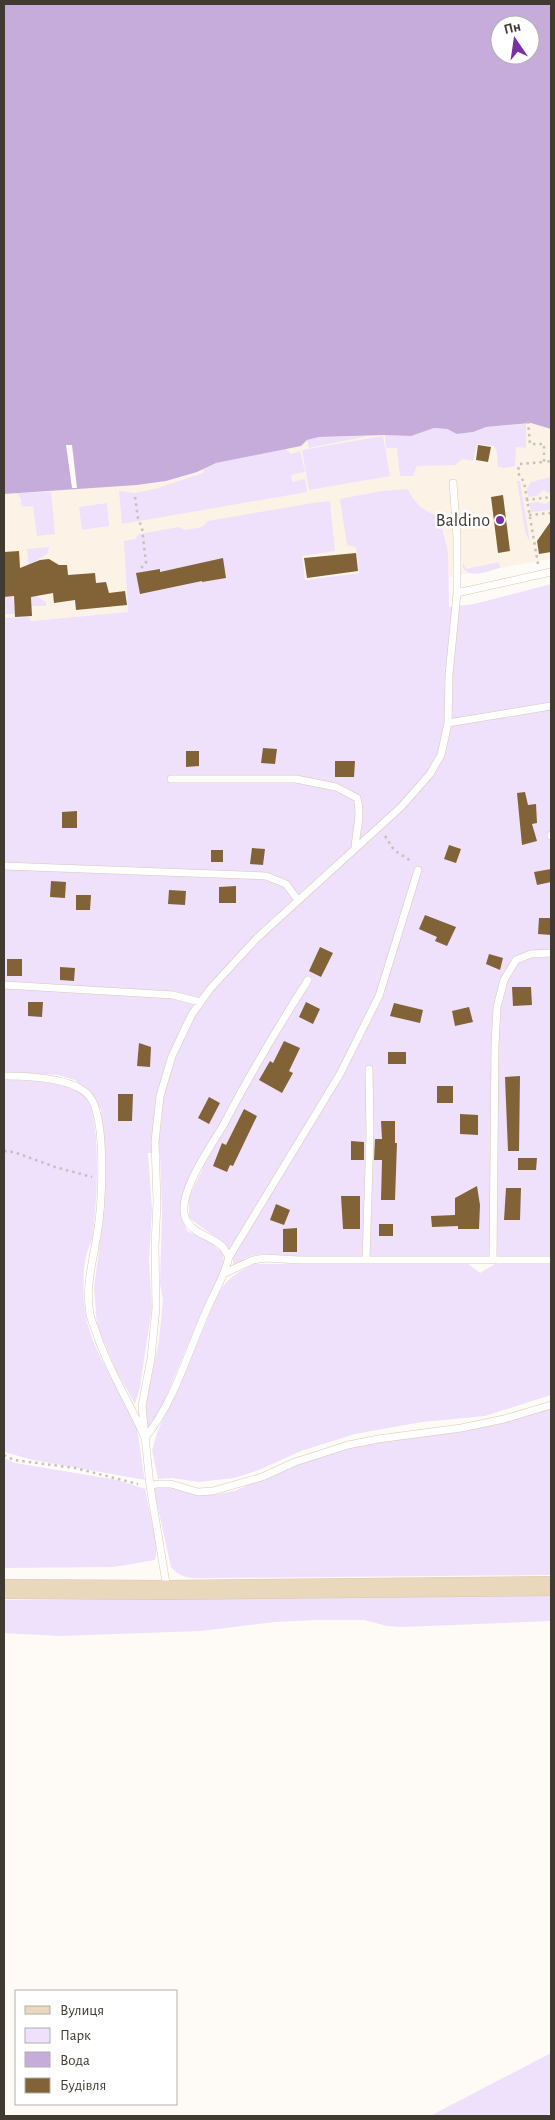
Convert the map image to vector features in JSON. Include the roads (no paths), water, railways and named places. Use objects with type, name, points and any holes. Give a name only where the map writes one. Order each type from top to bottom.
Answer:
[{"type":"main road","points":[[4,1589],[168,1590],[551,1586]]},
{"type":"lane","points":[[168,1590],[150,1486],[142,1406],[151,1358],[156,1308],[155,1246],[157,1202],[155,1142],[160,1096],[172,1056],[192,1014],[200,1002],[256,939],[297,899],[401,807],[430,774],[441,755],[448,723],[449,676],[457,593],[457,537],[453,483]]},
{"type":"lane","points":[[457,593],[551,572]]},
{"type":"lane","points":[[448,723],[551,706]]},
{"type":"lane","points":[[171,779],[296,779],[336,787],[357,798],[359,803],[360,809],[355,848]]},
{"type":"lane","points":[[4,866],[266,876],[286,884],[297,899]]},
{"type":"lane","points":[[146,1438],[158,1422],[205,1312],[225,1273],[229,1257],[308,1130],[340,1074],[379,996],[418,870]]},
{"type":"lane","points":[[492,1260],[497,1006],[504,980],[516,960],[531,954],[551,953]]},
{"type":"lane","points":[[229,1257],[223,1247],[194,1230],[185,1218],[184,1209],[188,1191],[201,1161],[249,1075],[308,980]]},
{"type":"lane","points":[[4,985],[174,995],[200,1002]]},
{"type":"lane","points":[[366,1260],[370,1143],[369,1069]]},
{"type":"lane","points":[[4,1076],[52,1079],[76,1086],[90,1096],[97,1112],[101,1131],[100,1180],[97,1233],[89,1282],[90,1315],[109,1366],[146,1438]]},
{"type":"lane","points":[[225,1273],[253,1260],[265,1258],[300,1260],[551,1260]]},
{"type":"lane","points":[[150,1486],[171,1484],[198,1492],[213,1491],[262,1477],[295,1462],[348,1444],[461,1428],[504,1419],[551,1405]]},
{"type":"water","points":[[4,4],[551,4],[551,429],[531,423],[486,427],[473,432],[457,434],[447,429],[434,428],[411,436],[319,437],[307,440],[301,446],[216,463],[197,472],[166,481],[137,485],[4,494]]},
{"type":"place","name":"Baldino","points":[[500,520]]}]
